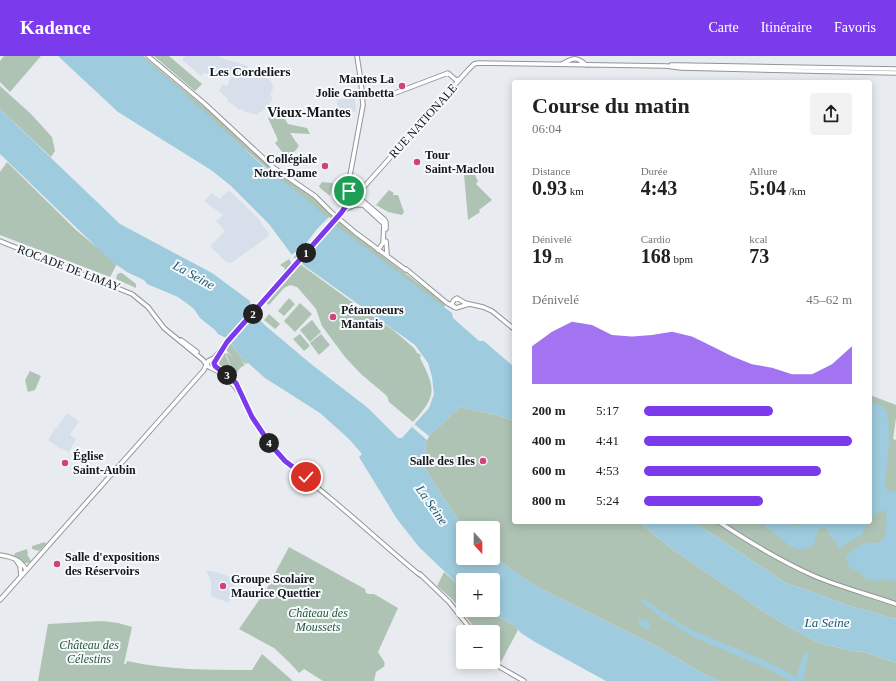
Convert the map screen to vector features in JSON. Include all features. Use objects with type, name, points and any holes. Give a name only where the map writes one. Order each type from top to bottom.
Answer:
[{"type":"main road","points":[[148,56],[204,103],[274,168],[318,199],[361,237],[454,307],[457,308],[469,304]]},
{"type":"main road","points":[[348,202],[348,188],[363,105],[357,56]]},
{"type":"main road","points":[[362,94],[390,95],[448,74],[456,82],[473,65],[481,62],[561,64],[571,59],[586,65]]},
{"type":"main road","points":[[571,59],[576,64],[586,65],[896,73]]},
{"type":"main road","points":[[571,59],[576,64]]},
{"type":"main road","points":[[666,66],[678,64],[896,70]]},
{"type":"main road","name":"RUE NATIONALE","points":[[355,196],[456,82]]},
{"type":"main road","points":[[348,188],[349,192],[384,219],[386,224],[385,246],[387,254]]},
{"type":"main road","points":[[355,196],[384,224],[384,242],[380,250]]},
{"type":"main road","points":[[342,213],[348,202],[355,196]]},
{"type":"main road","points":[[0,599],[192,384],[205,369],[206,364],[214,358],[342,213],[355,196]]},
{"type":"main road","points":[[342,213],[355,204],[363,205]]},
{"type":"main road","name":"ROCADE DE LIMAY","points":[[0,241],[127,291],[137,297],[148,307],[164,328],[175,336]]},
{"type":"main road","points":[[380,250],[385,246]]},
{"type":"main road","points":[[380,250],[406,270]]},
{"type":"main road","points":[[444,300],[449,302],[457,298],[469,304],[483,307],[492,311],[512,327]]},
{"type":"main road","points":[[453,300],[452,303],[454,307]]},
{"type":"main road","points":[[461,301],[461,306]]},
{"type":"main road","points":[[175,336],[210,360],[235,382],[256,424],[270,444],[285,461],[407,563],[449,602],[467,625]]},
{"type":"main road","points":[[175,336],[203,359],[206,364],[232,384],[242,397]]},
{"type":"main road","points":[[192,384],[213,367],[227,342]]},
{"type":"main road","points":[[722,524],[759,548],[813,575],[896,604]]},
{"type":"main road","points":[[0,555],[16,559],[26,570]]},
{"type":"main road","points":[[21,565],[34,561]]},
{"type":"main road","points":[[21,565],[21,576]]},
{"type":"main road","points":[[500,666],[524,681]]},
{"type":"shaded area","points":[[185,56],[218,56],[248,66],[245,73],[225,76],[203,73],[201,76],[182,60]]},
{"type":"shaded area","points":[[262,73],[266,75],[274,87],[270,94],[273,97],[271,99],[272,101],[269,103],[270,105],[256,115],[241,109],[239,110],[227,101],[228,99],[219,91],[223,84],[227,86],[231,77]]},
{"type":"shaded area","points":[[344,96],[355,96],[356,112],[343,111],[343,115],[338,117],[337,99],[344,99]]},
{"type":"shaded area","points":[[229,190],[258,218],[269,234],[269,236],[231,263],[225,261],[210,246],[225,231],[216,221],[223,215],[204,201],[211,193],[220,199]]},
{"type":"shaded area","points":[[67,413],[79,421],[70,435],[76,439],[69,452],[48,440],[56,427],[65,432],[57,427]]},
{"type":"shaded area","name":"Groupe Scolaire Maurice Quettier","points":[[206,570],[236,578],[229,603],[211,596],[211,582]]},
{"type":"green space","points":[[4,56],[41,56],[10,92],[0,82],[0,61]]},
{"type":"green space","points":[[136,56],[143,56],[220,120],[281,176],[312,197],[352,233],[446,304],[443,308],[339,230]]},
{"type":"green space","points":[[154,56],[169,56],[202,84],[195,91]]},
{"type":"green space","points":[[0,86],[31,114],[52,137],[55,151],[51,157],[0,109]]},
{"type":"green space","points":[[281,112],[288,124],[307,128],[310,134],[290,133],[299,146],[295,151],[286,157],[275,143],[278,140],[268,118]]},
{"type":"green space","points":[[7,162],[76,230],[117,264],[110,277],[0,235],[0,172]]},
{"type":"green space","points":[[456,171],[475,172],[474,173],[478,181],[476,184],[492,200],[479,210],[480,212],[468,220],[464,174],[456,174]]},
{"type":"green space","points":[[322,182],[333,183],[330,196],[320,188],[319,186]]},
{"type":"green space","points":[[389,190],[394,193],[393,195],[398,195],[404,212],[402,215],[388,212],[376,205]]},
{"type":"green space","points":[[289,259],[292,264],[286,271],[284,269],[285,268],[280,265]]},
{"type":"green space","points":[[300,264],[392,329],[421,355],[420,358],[429,377],[432,392],[421,413],[413,422],[389,402],[387,396],[361,374],[345,357],[322,326],[316,309],[297,287],[290,285],[284,288],[269,305],[266,303]]},
{"type":"green space","points":[[119,273],[122,273],[136,284],[136,288],[116,279]]},
{"type":"green space","points":[[289,298],[295,304],[284,316],[278,311]]},
{"type":"green space","points":[[300,303],[312,314],[295,332],[284,321]]},
{"type":"green space","points":[[269,314],[280,324],[275,329],[264,320]]},
{"type":"green space","points":[[312,320],[321,332],[310,342],[300,330]]},
{"type":"green space","points":[[300,334],[310,346],[304,351],[293,339]]},
{"type":"green space","points":[[321,334],[330,345],[319,355],[310,343]]},
{"type":"green space","points":[[230,342],[239,355],[248,363],[246,364],[241,360],[245,365],[240,368],[235,376],[226,354],[228,353],[234,358],[226,350]]},
{"type":"green space","points":[[224,352],[231,367],[233,377],[220,366],[218,361]]},
{"type":"green space","points":[[30,371],[41,376],[35,390],[28,392],[25,380]]},
{"type":"green space","points":[[872,396],[896,405],[893,439],[896,440],[896,619],[850,606],[784,582],[697,524],[872,524]]},
{"type":"green space","points":[[460,407],[512,421],[512,524],[641,524],[668,546],[761,610],[789,627],[819,643],[864,652],[896,663],[896,681],[721,681],[705,675],[660,648],[539,588],[500,561],[500,521],[459,521],[424,466],[426,442],[429,436]]},
{"type":"green space","points":[[45,542],[46,544],[39,551],[32,549],[32,546]]},
{"type":"green space","name":"Château des Moussets","points":[[289,547],[365,589],[366,593],[374,594],[398,608],[378,652],[385,663],[385,666],[376,672],[374,681],[323,681],[304,669],[299,673],[274,648],[239,629],[266,590]]},
{"type":"green space","points":[[27,549],[27,554],[31,561],[28,563],[24,563],[14,556],[15,553]]},
{"type":"green space","points":[[444,572],[456,583],[456,604],[452,599],[437,586]]},
{"type":"green space","points":[[466,617],[499,617],[515,626],[518,630],[501,662],[500,625],[472,625]]},
{"type":"green space","name":"Château des Célestins","points":[[102,621],[132,627],[124,664],[126,664],[127,661],[173,668],[252,670],[262,654],[293,681],[38,681],[48,624]]},
{"type":"water","points":[[58,56],[141,56],[183,92],[265,168],[304,197],[334,224],[452,313],[453,318],[479,341],[484,341],[512,365],[512,421],[460,407],[429,436],[426,442],[424,466],[459,521],[456,521],[456,565],[500,565],[500,561],[539,588],[660,648],[705,675],[721,681],[606,681],[535,642],[521,633],[515,626],[499,617],[500,573],[456,573],[456,582],[419,547],[397,519],[359,457],[362,454],[349,439],[320,413],[265,378],[239,355],[231,343],[200,318],[194,309],[189,305],[178,297],[147,284],[144,280],[127,272],[111,261],[0,154],[0,109],[120,224],[212,273],[250,301],[250,311],[267,327],[311,364],[368,408],[398,438],[402,438],[429,408],[434,394],[432,377],[428,363],[415,345],[295,259],[269,224],[230,185],[211,170],[118,112]]},
{"type":"water","points":[[872,404],[879,404],[886,412],[889,431],[885,483],[888,491],[891,492],[896,490],[896,582],[885,579],[875,581],[866,579],[859,572],[849,567],[846,559],[850,552],[861,545],[877,543],[883,538],[886,530],[886,512],[885,510],[875,514],[872,518]]},
{"type":"water","name":"La Seine","points":[[641,524],[697,524],[784,582],[850,606],[896,619],[896,663],[864,652],[819,643],[761,610],[668,546]]},
{"type":"water","points":[[765,524],[795,524],[798,527],[800,524],[867,524],[862,535],[847,543],[841,549],[838,548],[835,540],[831,538],[827,529],[822,527],[818,530],[814,544],[807,548],[800,549],[794,548],[766,528]]},
{"type":"water","points":[[642,598],[679,623],[775,665],[797,678],[798,669],[804,654],[809,652],[803,681],[791,681],[766,668],[693,637],[660,617],[640,601]]},
{"type":"water","points":[[638,619],[649,621],[650,626],[648,629],[640,625]]},
{"type":"pier","points":[[329,217],[331,218],[308,246],[292,258],[290,256],[304,246],[317,229]]},
{"type":"pier","points":[[332,219],[336,223],[300,264],[295,261]]},
{"type":"pier","points":[[414,424],[429,436],[427,440],[412,427]]},
{"type":"place","name":"Mantes La Jolie Gambetta","points":[[402,86]]},
{"type":"place","name":"Tour Saint-Maclou","points":[[417,162]]},
{"type":"place","name":"Collégiale Notre-Dame","points":[[325,166]]},
{"type":"place","name":"Pétancoeurs Mantais","points":[[333,317]]},
{"type":"place","name":"Salle des Iles","points":[[483,461]]},
{"type":"place","name":"Église Saint-Aubin","points":[[65,463]]},
{"type":"place","name":"Salle d'expositions des Réservoirs","points":[[57,564]]},
{"type":"place","name":"Groupe Scolaire Maurice Quettier","points":[[223,586]]},
{"type":"district","name":"Les Cordeliers","points":[[250,71]]},
{"type":"district","name":"Vieux-Mantes","points":[[309,112]]},
{"type":"route","points":[[306,477],[285,461],[270,444],[252,417],[236,383],[215,366],[214,363],[227,342],[341,213],[343,208],[353,196],[349,191]]}]
